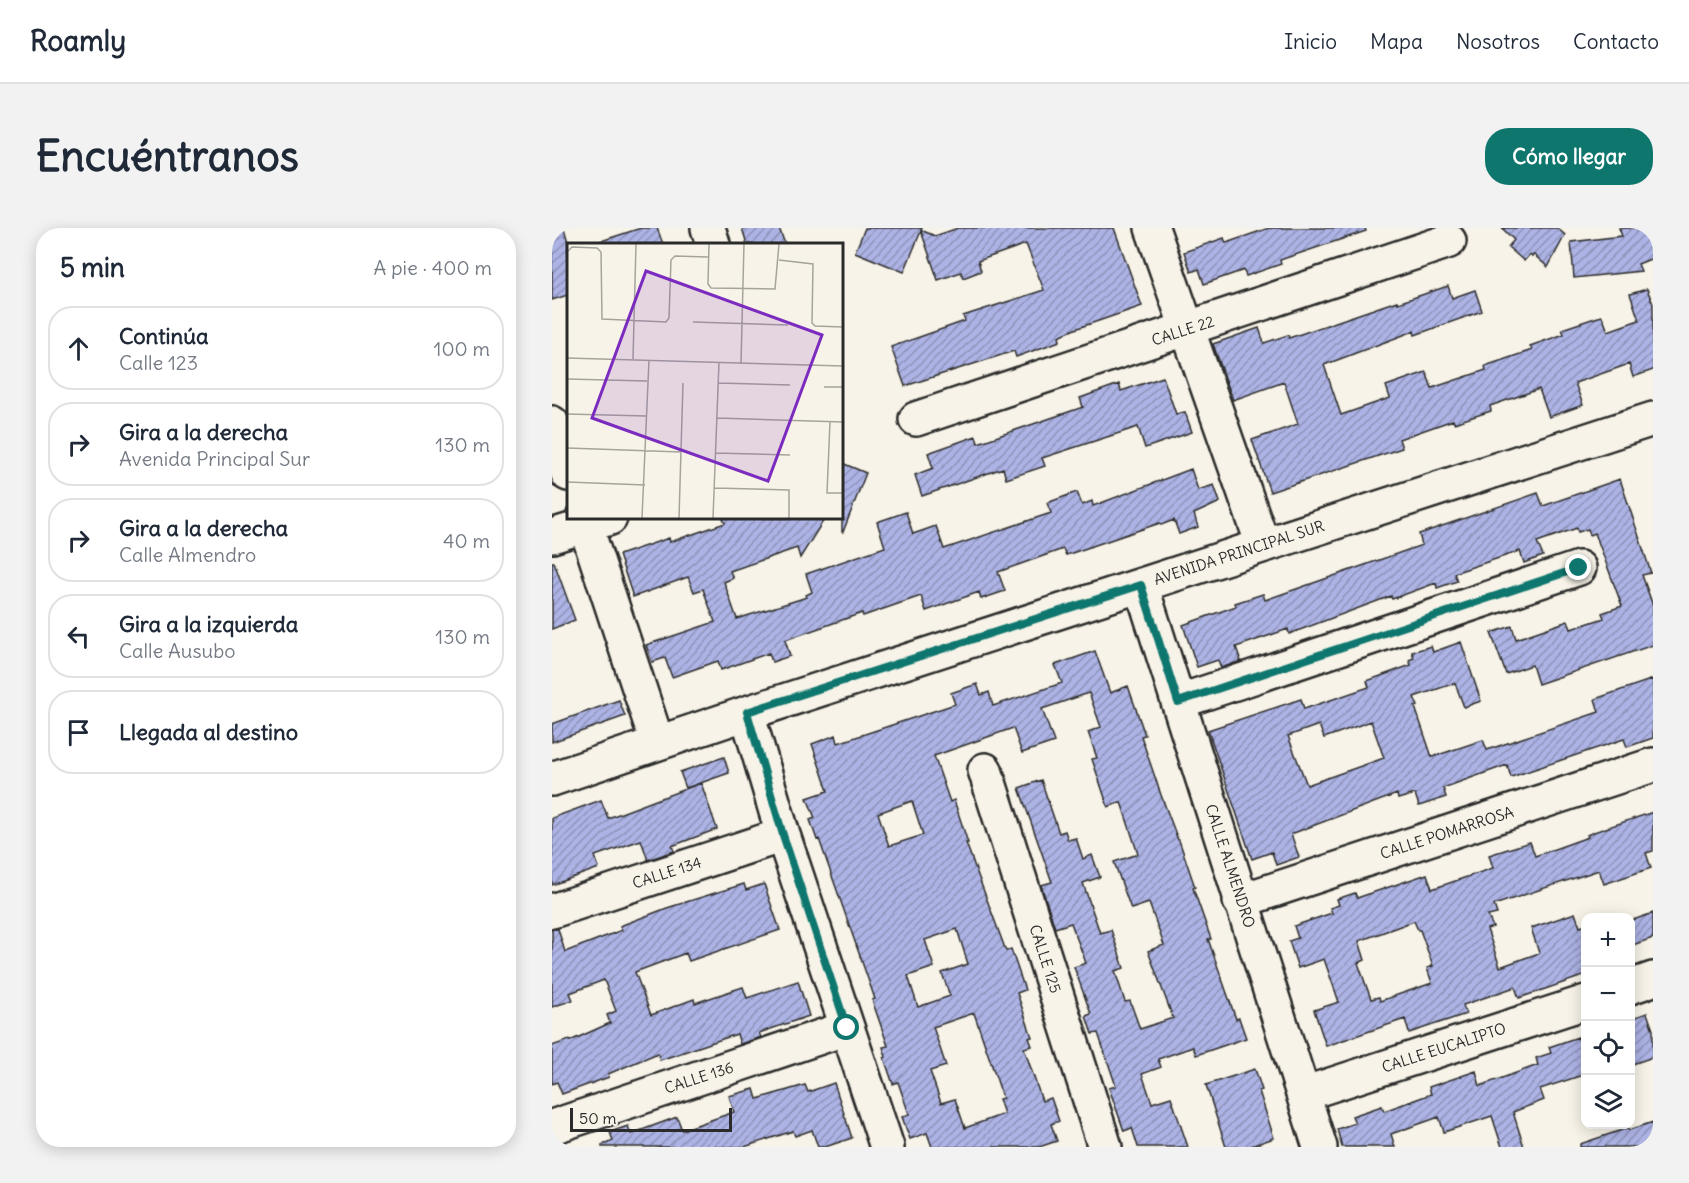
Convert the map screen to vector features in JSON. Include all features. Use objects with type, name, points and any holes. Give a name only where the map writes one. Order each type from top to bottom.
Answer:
[{"type":"street","points":[[708,228],[713,243]]},
{"type":"street","points":[[1152,228],[1263,545]]},
{"type":"street","name":"CALLE 22","points":[[916,419],[1449,241]]},
{"type":"street","name":"AVENIDA PRINCIPAL SUR","points":[[552,779],[747,712],[1653,419]]},
{"type":"street","points":[[552,423],[567,471]]},
{"type":"street","points":[[552,536],[592,520],[657,742]]},
{"type":"street","points":[[1178,702],[1579,568]]},
{"type":"street","name":"CALLE ALMENDRO","points":[[1141,585],[1320,1147]]},
{"type":"street","points":[[747,712],[783,835],[887,1147]]},
{"type":"street","name":"CALLE POMARROSA","points":[[1240,901],[1653,765]]},
{"type":"street","name":"CALLE 125","points":[[985,770],[1105,1147]]},
{"type":"street","name":"CALLE 134","points":[[552,911],[783,835]]},
{"type":"street","points":[[1635,985],[1653,979]]},
{"type":"street","name":"CALLE EUCALIPTO","points":[[1303,1094],[1581,1004]]},
{"type":"street","name":"CALLE 136","points":[[552,1127],[847,1028]]},
{"type":"building","points":[[552,228],[564,228],[568,242],[567,295],[552,300]]},
{"type":"building","points":[[641,228],[657,228],[663,243],[602,243],[601,241]]},
{"type":"building","points":[[742,228],[779,228],[785,243],[747,243]]},
{"type":"building","points":[[865,228],[922,228],[921,230],[935,236],[958,228],[1114,228],[1142,306],[1075,329],[1059,336],[1060,341],[1016,357],[1014,351],[905,386],[891,347],[965,321],[963,316],[1044,290],[1026,244],[978,261],[981,271],[963,278],[961,272],[938,280],[921,231],[904,272],[855,252]]},
{"type":"building","points":[[1269,228],[1365,228],[1366,231],[1280,260],[1281,264],[1246,276],[1244,270],[1204,284],[1199,269],[1191,272],[1184,252],[1224,238],[1226,243]]},
{"type":"building","points":[[1502,228],[1557,228],[1565,235],[1548,267],[1530,254],[1524,261],[1508,247],[1514,240]]},
{"type":"building","points":[[1619,228],[1653,228],[1653,258],[1638,264],[1641,271],[1574,278],[1571,242],[1622,236]]},
{"type":"building","points":[[1448,286],[1452,298],[1475,290],[1482,311],[1415,335],[1414,331],[1324,365],[1341,415],[1390,398],[1386,386],[1426,372],[1432,388],[1486,370],[1485,366],[1532,350],[1530,346],[1564,334],[1562,329],[1595,318],[1602,316],[1608,331],[1639,320],[1630,294],[1647,289],[1653,304],[1653,370],[1633,377],[1629,364],[1575,383],[1583,405],[1549,417],[1539,389],[1490,406],[1491,411],[1454,423],[1453,420],[1399,439],[1402,448],[1270,492],[1252,440],[1298,424],[1284,382],[1233,400],[1213,344],[1259,328],[1264,343],[1288,335],[1289,338]]},
{"type":"building","points":[[1163,377],[1176,414],[1185,412],[1192,432],[1145,448],[1138,427],[1042,458],[1045,466],[1006,479],[1003,468],[922,496],[915,475],[933,468],[928,453],[976,436],[978,443],[1083,407],[1080,398],[1119,384],[1121,391]]},
{"type":"building","points":[[843,463],[866,473],[842,532],[843,519]]},
{"type":"building","points":[[1191,469],[1198,490],[1214,485],[1220,502],[1194,514],[1198,527],[1179,534],[1174,520],[1066,555],[1063,549],[998,572],[1005,591],[981,599],[979,592],[926,611],[921,596],[863,616],[862,613],[785,640],[790,656],[772,662],[769,653],[721,670],[718,661],[672,677],[665,658],[652,662],[646,645],[715,622],[703,589],[694,592],[688,577],[633,597],[619,555],[669,538],[670,542],[725,523],[723,519],[824,519],[800,558],[797,548],[730,571],[733,578],[724,582],[737,619],[807,597],[806,595],[812,592],[806,574],[885,547],[877,522],[906,512],[913,534],[936,526],[944,549],[1051,513],[1047,503],[1077,492],[1082,505],[1092,501],[1093,506]]},
{"type":"building","points":[[1620,479],[1651,573],[1642,575],[1653,606],[1653,645],[1538,684],[1532,665],[1506,674],[1491,633],[1512,626],[1516,639],[1568,621],[1571,629],[1604,618],[1602,613],[1622,606],[1595,533],[1590,535],[1588,529],[1578,532],[1577,528],[1537,542],[1543,556],[1524,563],[1520,551],[1454,573],[1457,581],[1437,588],[1436,583],[1392,599],[1391,596],[1289,634],[1288,629],[1236,647],[1241,661],[1221,668],[1218,660],[1197,667],[1183,625],[1236,606],[1235,603],[1263,594],[1265,600],[1422,545],[1419,534],[1538,493],[1543,506]]},
{"type":"building","points":[[552,562],[554,562],[575,620],[552,629]]},
{"type":"building","points":[[1461,642],[1481,701],[1464,707],[1455,683],[1414,697],[1418,706],[1415,707],[1432,757],[1483,740],[1487,750],[1599,712],[1595,699],[1653,679],[1653,738],[1627,747],[1624,739],[1511,777],[1507,765],[1443,788],[1446,797],[1419,806],[1415,794],[1398,799],[1397,794],[1291,834],[1299,857],[1276,865],[1272,852],[1252,859],[1208,730],[1301,699],[1304,709],[1369,687],[1367,681],[1411,665],[1409,660],[1414,658],[1412,652],[1431,646],[1433,652]],"holes":[[[1371,721],[1384,758],[1307,785],[1288,736],[1319,725],[1324,738]]]},
{"type":"building","points":[[1095,651],[1110,693],[1128,686],[1145,735],[1141,736],[1195,887],[1193,888],[1211,939],[1208,939],[1236,1019],[1239,1018],[1246,1038],[1196,1055],[1193,1047],[1158,1059],[1161,1067],[1142,1074],[1152,1103],[1171,1097],[1188,1147],[1138,1147],[1132,1128],[1124,1131],[1109,1088],[1116,1086],[1098,1033],[1092,1034],[1086,1016],[1091,1014],[1074,967],[1086,963],[1071,923],[1055,928],[1041,885],[1052,882],[1019,788],[1041,780],[1059,833],[1065,831],[1068,840],[1076,838],[1083,859],[1092,855],[1100,877],[1083,883],[1100,933],[1111,930],[1124,968],[1115,971],[1125,1002],[1130,1001],[1140,1029],[1173,1018],[1148,951],[1164,945],[1149,903],[1131,909],[1114,862],[1138,854],[1121,802],[1108,807],[1092,759],[1097,758],[1088,732],[1101,727],[1089,693],[1042,709],[1054,742],[1022,753],[1013,728],[934,756],[950,802],[954,800],[968,843],[966,843],[1006,951],[1011,949],[1025,990],[1017,993],[1032,1037],[1029,1038],[1032,1046],[1024,1048],[1042,1101],[1051,1098],[1059,1121],[1051,1124],[1057,1141],[1039,1147],[932,1147],[927,1133],[910,1139],[902,1117],[909,1114],[898,1082],[893,1084],[884,1058],[886,1057],[883,1047],[888,1046],[872,1000],[875,999],[819,839],[817,840],[810,820],[815,818],[807,798],[828,791],[812,744],[836,735],[838,743],[955,704],[951,693],[977,684],[981,695],[989,692],[993,706],[1062,683],[1055,665]],"holes":[[[912,801],[923,835],[889,846],[878,813]],[[957,929],[968,964],[942,973],[950,996],[918,1007],[908,976],[934,967],[925,940]],[[974,1013],[1003,1098],[999,1099],[1004,1114],[965,1128],[955,1099],[941,1103],[930,1071],[946,1066],[933,1027]]]},
{"type":"building","points":[[619,700],[625,716],[552,742],[552,724]]},
{"type":"building","points":[[724,757],[729,773],[686,788],[680,772]]},
{"type":"building","points":[[701,783],[717,829],[672,846],[674,851],[648,860],[641,840],[595,856],[599,868],[552,885],[552,818],[601,800],[608,818]]},
{"type":"building","points":[[1653,812],[1653,851],[1646,853],[1651,868],[1604,884],[1599,870],[1494,905],[1497,914],[1488,916],[1493,927],[1487,929],[1500,967],[1539,953],[1531,928],[1575,913],[1581,927],[1581,977],[1519,998],[1515,987],[1463,1005],[1466,1014],[1409,1033],[1405,1019],[1326,1046],[1314,1010],[1339,1002],[1324,959],[1298,968],[1289,941],[1298,938],[1294,926],[1332,913],[1330,908],[1339,905],[1337,899],[1355,893],[1357,898],[1427,874],[1432,889],[1493,868],[1489,855],[1530,842],[1535,856],[1588,837],[1587,835]],"holes":[[[1414,921],[1420,930],[1433,966],[1427,968],[1432,983],[1380,1001],[1379,997],[1371,999],[1358,963],[1365,960],[1359,941]]]},
{"type":"building","points":[[744,884],[746,890],[764,884],[780,930],[689,961],[686,953],[635,972],[651,1015],[694,999],[695,1003],[743,987],[747,998],[798,981],[809,1016],[759,1033],[761,1037],[740,1044],[737,1034],[660,1060],[658,1053],[608,1074],[609,1077],[562,1094],[557,1082],[552,1084],[552,1046],[570,1041],[610,1023],[607,1015],[616,1011],[604,980],[570,993],[573,1000],[552,1007],[552,929],[558,929],[565,952],[622,930],[620,926],[667,908]]},
{"type":"building","points":[[1653,913],[1653,938],[1635,944],[1635,919]]},
{"type":"building","points":[[1647,1013],[1653,1030],[1653,1057],[1635,1063],[1635,1021],[1635,1017]]},
{"type":"building","points":[[1578,1037],[1581,1044],[1581,1076],[1540,1089],[1544,1100],[1513,1112],[1524,1147],[1502,1147],[1492,1116],[1444,1132],[1439,1117],[1391,1134],[1395,1147],[1342,1147],[1337,1129],[1355,1123],[1352,1116],[1382,1106],[1384,1111],[1431,1094],[1429,1087],[1476,1071],[1480,1086],[1538,1065],[1536,1058],[1551,1053],[1549,1047]]},
{"type":"building","points":[[1255,1069],[1262,1090],[1259,1091],[1274,1138],[1248,1147],[1226,1147],[1206,1085]]},
{"type":"building","points":[[834,1083],[852,1138],[825,1147],[818,1147],[812,1130],[795,1136],[793,1131],[744,1147],[602,1147],[613,1141],[610,1132],[628,1126],[631,1134],[677,1117],[682,1130],[734,1112],[729,1096],[754,1089],[757,1099],[805,1085],[808,1092]]},
{"type":"building","points":[[1653,1122],[1653,1147],[1580,1147],[1580,1144],[1625,1129]]},
{"type":"route","points":[[847,1028],[783,835],[747,712],[1141,585],[1178,702],[1579,568]]}]
